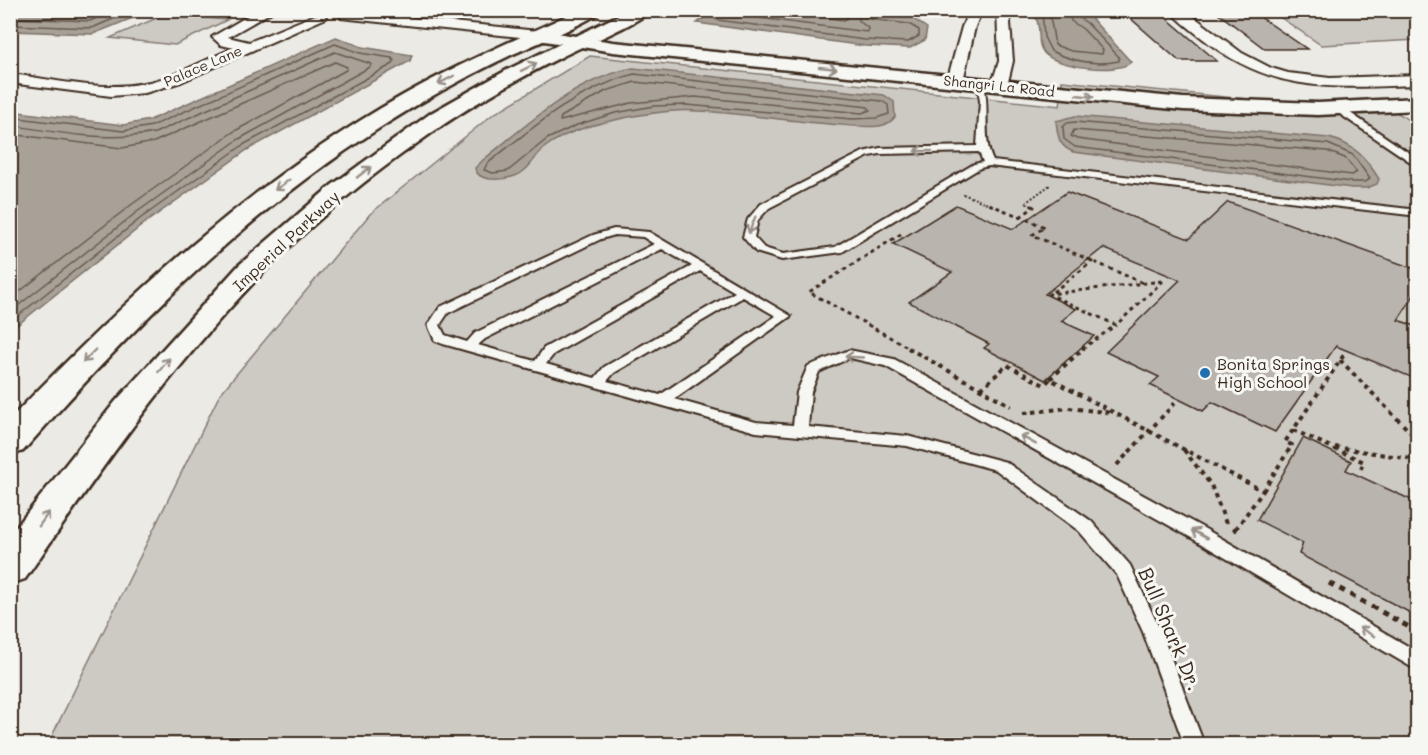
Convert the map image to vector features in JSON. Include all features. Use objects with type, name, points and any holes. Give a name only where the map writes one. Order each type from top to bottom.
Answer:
[{"type":"main road","name":"Imperial Parkway","points":[[10,442],[92,353],[180,270],[262,199],[327,153],[406,102],[575,29],[644,10]]},
{"type":"main road","name":"Imperial Parkway","points":[[10,567],[84,463],[171,357],[248,272],[328,200],[432,123],[575,29]]},
{"type":"main road","name":"Shangri La Road","points":[[575,29],[613,46],[958,74],[1183,104],[1250,108],[1337,108],[1418,103]]},
{"type":"main road","name":"Shangri La Road","points":[[958,74],[994,80],[1308,100],[1418,103]]},
{"type":"street","points":[[250,46],[226,42],[219,38],[269,10]]},
{"type":"street","points":[[304,10],[307,15],[320,18]]},
{"type":"street","points":[[404,10],[575,29]]},
{"type":"street","points":[[958,74],[970,46],[968,21],[976,10]]},
{"type":"street","points":[[994,80],[1006,32],[1003,10]]},
{"type":"street","points":[[1176,10],[1237,56],[1272,72],[1320,82],[1418,80]]},
{"type":"street","name":"Palace Lane","points":[[10,78],[111,92],[145,88],[176,79],[320,18],[353,13],[382,18],[575,29]]},
{"type":"street","points":[[968,29],[1006,32]]},
{"type":"lane","points":[[382,18],[395,10]]},
{"type":"lane","points":[[989,163],[982,149],[984,100],[994,80]]},
{"type":"lane","points":[[1337,108],[1418,164]]},
{"type":"lane","points":[[982,149],[880,151],[866,154],[765,206],[753,219],[748,237],[760,250],[782,257],[838,250],[977,166],[989,163],[1418,213]]},
{"type":"lane","name":"Bull Shark Dr.","points":[[663,244],[645,234],[614,232],[597,237],[444,310],[434,325],[440,338],[756,427],[907,441],[1000,466],[1085,525],[1124,570],[1152,632],[1194,744]]},
{"type":"lane","points":[[469,347],[480,336],[663,244],[784,316],[663,400]]},
{"type":"lane","points":[[538,366],[549,351],[700,266]]},
{"type":"lane","points":[[599,382],[609,370],[743,292]]},
{"type":"lane","points":[[800,430],[804,392],[813,369],[849,354],[890,362],[1201,535],[1418,662]]},
{"type":"path","points":[[1020,217],[1035,207],[1025,203],[1056,181],[1047,180]]},
{"type":"path","points":[[953,200],[972,189]]},
{"type":"path","points":[[963,194],[1045,227],[1032,235],[1143,283]]},
{"type":"path","points":[[905,231],[809,292],[1034,419]]},
{"type":"path","points":[[1093,261],[1049,294],[1116,325]]},
{"type":"path","points":[[981,389],[1007,365],[1044,385],[1092,340],[1116,325],[1163,281],[1052,292]]},
{"type":"path","points":[[1234,531],[1292,445],[1285,442],[1346,352]]},
{"type":"path","points":[[1340,360],[1418,440]]},
{"type":"path","points":[[1050,379],[1263,491]]},
{"type":"path","points":[[1107,460],[1118,465],[1175,403]]},
{"type":"path","points":[[1024,413],[1054,408],[1076,408],[1116,414]]},
{"type":"path","points":[[1293,430],[1364,462],[1359,472]]},
{"type":"path","points":[[1331,447],[1418,460]]},
{"type":"path","points":[[1181,448],[1202,471],[1219,500],[1227,527]]},
{"type":"path","points":[[1218,522],[1245,536]]},
{"type":"path","points":[[1326,582],[1418,632]]},
{"type":"shaded area","points":[[1271,11],[1417,11],[1417,40],[1321,45]]},
{"type":"shaded area","points":[[166,14],[227,20],[175,45],[110,38]]},
{"type":"shaded area","points":[[590,56],[1060,106],[1061,97],[1392,109],[1417,126],[1417,744],[48,744],[220,394],[370,214],[492,115]]},
{"type":"shaded area","points":[[1062,81],[1311,104],[1246,104],[1061,90]]},
{"type":"water","points":[[11,10],[150,11],[93,34],[11,31]]},
{"type":"water","points":[[838,10],[912,18],[927,28],[925,40],[910,48],[865,46],[697,23],[713,11]]},
{"type":"water","points":[[1072,11],[1091,18],[1131,62],[1124,66],[1101,69],[1073,65],[1051,58],[1044,53],[1040,45],[1039,26],[1035,17],[1036,12]]},
{"type":"water","points":[[336,37],[362,47],[412,55],[410,61],[247,150],[145,223],[11,330],[11,111],[123,125],[150,120]]},
{"type":"water","points":[[633,68],[884,95],[894,102],[895,117],[884,125],[867,127],[714,112],[682,111],[634,116],[575,131],[554,141],[544,148],[527,168],[515,176],[492,179],[477,173],[475,168],[483,160],[535,118],[572,92],[591,82]]},
{"type":"water","points":[[1075,116],[1329,138],[1352,148],[1379,179],[1377,184],[1367,188],[1352,188],[1073,152],[1060,140],[1056,121]]},
{"type":"building","points":[[1121,10],[1157,10],[1217,61],[1179,61]]},
{"type":"building","points":[[1214,10],[1250,10],[1307,49],[1265,49]]},
{"type":"building","points":[[1067,192],[1189,239],[1228,202],[1418,270],[1418,289],[1398,320],[1418,327],[1418,380],[1336,346],[1275,432],[1212,402],[1203,411],[1150,385],[1159,377],[1106,352],[1180,280],[1103,248],[1045,294],[1076,309],[1061,321],[1094,336],[1045,380],[984,348],[989,344],[909,302],[952,272],[893,244],[956,205],[1013,229]]},
{"type":"building","points":[[1303,438],[1351,461],[1346,470],[1418,503],[1418,617],[1299,554],[1303,543],[1257,520]]},
{"type":"place","name":"Bonita Springs High School","points":[[1205,373]]}]
